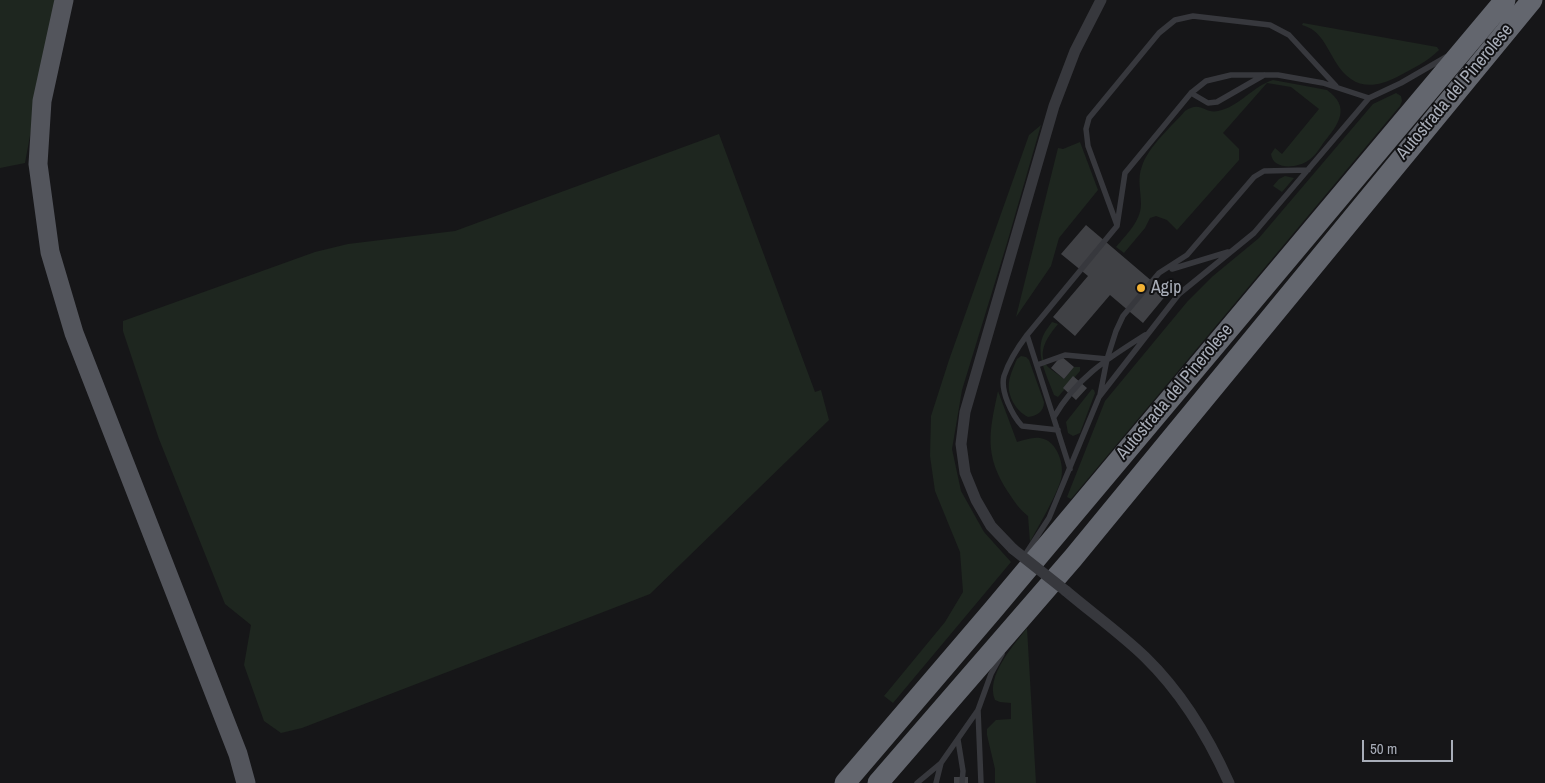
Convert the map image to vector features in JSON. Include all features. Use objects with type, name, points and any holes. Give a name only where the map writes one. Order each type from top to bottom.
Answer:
[{"type":"highway","name":"Autostrada del Pinerolese","points":[[844,783],[1505,0]]},
{"type":"highway","name":"Autostrada del Pinerolese","points":[[878,783],[1073,558],[1532,0]]},
{"type":"main road","points":[[64,0],[42,101],[38,164],[50,252],[74,333],[238,754],[246,783]]},
{"type":"street","points":[[1101,0],[1075,50],[1054,106],[965,412],[961,444],[965,473],[976,500],[991,526],[1013,549],[1144,657],[1174,689],[1196,720],[1229,783]]},
{"type":"lane","points":[[1117,226],[1088,146],[1086,129],[1089,118],[1159,32],[1175,20],[1193,16],[1270,25],[1290,35],[1338,88]]},
{"type":"lane","points":[[1099,397],[1179,294],[1254,233],[1369,98],[1401,83],[1466,46]]},
{"type":"lane","points":[[1058,430],[1022,426],[1014,417],[1005,396],[1004,378],[1018,348],[1027,335],[1117,226],[1125,172],[1191,93],[1206,81],[1231,75],[1278,75],[1314,81],[1369,98]]},
{"type":"lane","points":[[1191,93],[1208,103],[1217,102],[1264,75]]},
{"type":"lane","points":[[1019,564],[1049,518],[1070,469],[1099,397],[1107,359],[1123,316],[1159,273],[1187,255],[1254,177],[1264,171],[1308,170]]},
{"type":"lane","points":[[1159,273],[1214,257],[1234,249]]},
{"type":"lane","points":[[1054,417],[1084,377],[1107,359],[1149,333]]},
{"type":"lane","points":[[1027,335],[1070,469]]},
{"type":"lane","points":[[1037,365],[1065,355],[1107,359]]},
{"type":"lane","points":[[1011,640],[1073,558]]},
{"type":"lane","points":[[917,783],[941,763],[978,710],[991,674],[1006,648]]},
{"type":"lane","points":[[864,759],[922,682]]},
{"type":"lane","points":[[978,710],[981,783]]},
{"type":"lane","points":[[958,740],[963,771],[962,783]]},
{"type":"lane","points":[[936,783],[941,763]]},
{"type":"shaded area","points":[[0,0],[55,0],[25,163],[0,168]]},
{"type":"shaded area","points":[[1303,23],[1437,47],[1439,50],[1424,62],[1388,81],[1379,84],[1362,84],[1348,77],[1341,70],[1320,36],[1302,25]]},
{"type":"shaded area","points":[[1273,80],[1327,90],[1339,103],[1341,109],[1338,122],[1313,156],[1305,163],[1293,166],[1281,165],[1273,159],[1271,154],[1275,148],[1282,154],[1319,109],[1291,87],[1267,83],[1223,133],[1239,149],[1239,160],[1177,230],[1167,220],[1156,216],[1150,218],[1145,228],[1124,253],[1116,247],[1132,227],[1140,210],[1140,176],[1145,159],[1155,144],[1185,111],[1195,107],[1209,111],[1226,109],[1259,87],[1266,83]]},
{"type":"shaded area","points":[[1396,93],[1401,96],[1400,106],[1071,499],[1067,497],[1105,401],[1187,302],[1213,276],[1259,238],[1373,104]]},
{"type":"shaded area","points":[[1041,125],[962,390],[952,449],[961,491],[984,532],[1011,562],[893,703],[884,696],[945,622],[963,592],[960,552],[935,491],[930,456],[931,416],[1029,135]]},
{"type":"shaded area","points":[[719,134],[815,392],[821,390],[829,420],[650,594],[302,728],[281,733],[264,721],[244,665],[251,625],[225,604],[159,439],[123,331],[123,321],[315,252],[348,244],[455,231]]},
{"type":"shaded area","points":[[1080,142],[1098,190],[1059,238],[1051,266],[1016,317],[1058,148],[1063,149]]},
{"type":"shaded area","points":[[1285,176],[1294,178],[1282,192],[1273,186],[1279,179]]},
{"type":"shaded area","points":[[1052,322],[1058,324],[1045,344],[1043,350],[1044,362],[1064,379],[1074,367],[1080,367],[1080,371],[1058,397],[1054,395],[1040,351],[1043,336]]},
{"type":"shaded area","points":[[1021,356],[1029,360],[1044,402],[1043,408],[1039,413],[1028,417],[1020,411],[1009,393],[1013,368],[1017,359]]},
{"type":"shaded area","points":[[1092,389],[1095,393],[1080,433],[1073,436],[1068,433],[1066,422]]},
{"type":"shaded area","points":[[998,391],[1017,442],[1034,438],[1046,440],[1055,448],[1061,460],[1062,473],[1059,486],[1030,542],[1028,516],[1020,508],[1000,479],[992,455],[992,419]]},
{"type":"shaded area","points":[[1027,628],[1036,783],[995,783],[995,769],[987,729],[996,720],[1011,719],[1011,703],[995,700],[993,691],[994,681],[1002,661]]},
{"type":"building","points":[[1086,225],[1167,294],[1143,323],[1110,295],[1075,336],[1053,317],[1088,276],[1061,254]]},
{"type":"building","points":[[1061,356],[1074,367],[1064,379],[1051,368]]},
{"type":"building","points":[[1073,376],[1087,388],[1076,400],[1063,388]]},
{"type":"building","points":[[954,777],[968,777],[968,783],[954,783]]},
{"type":"place","name":"Agip","points":[[1141,288]]}]
